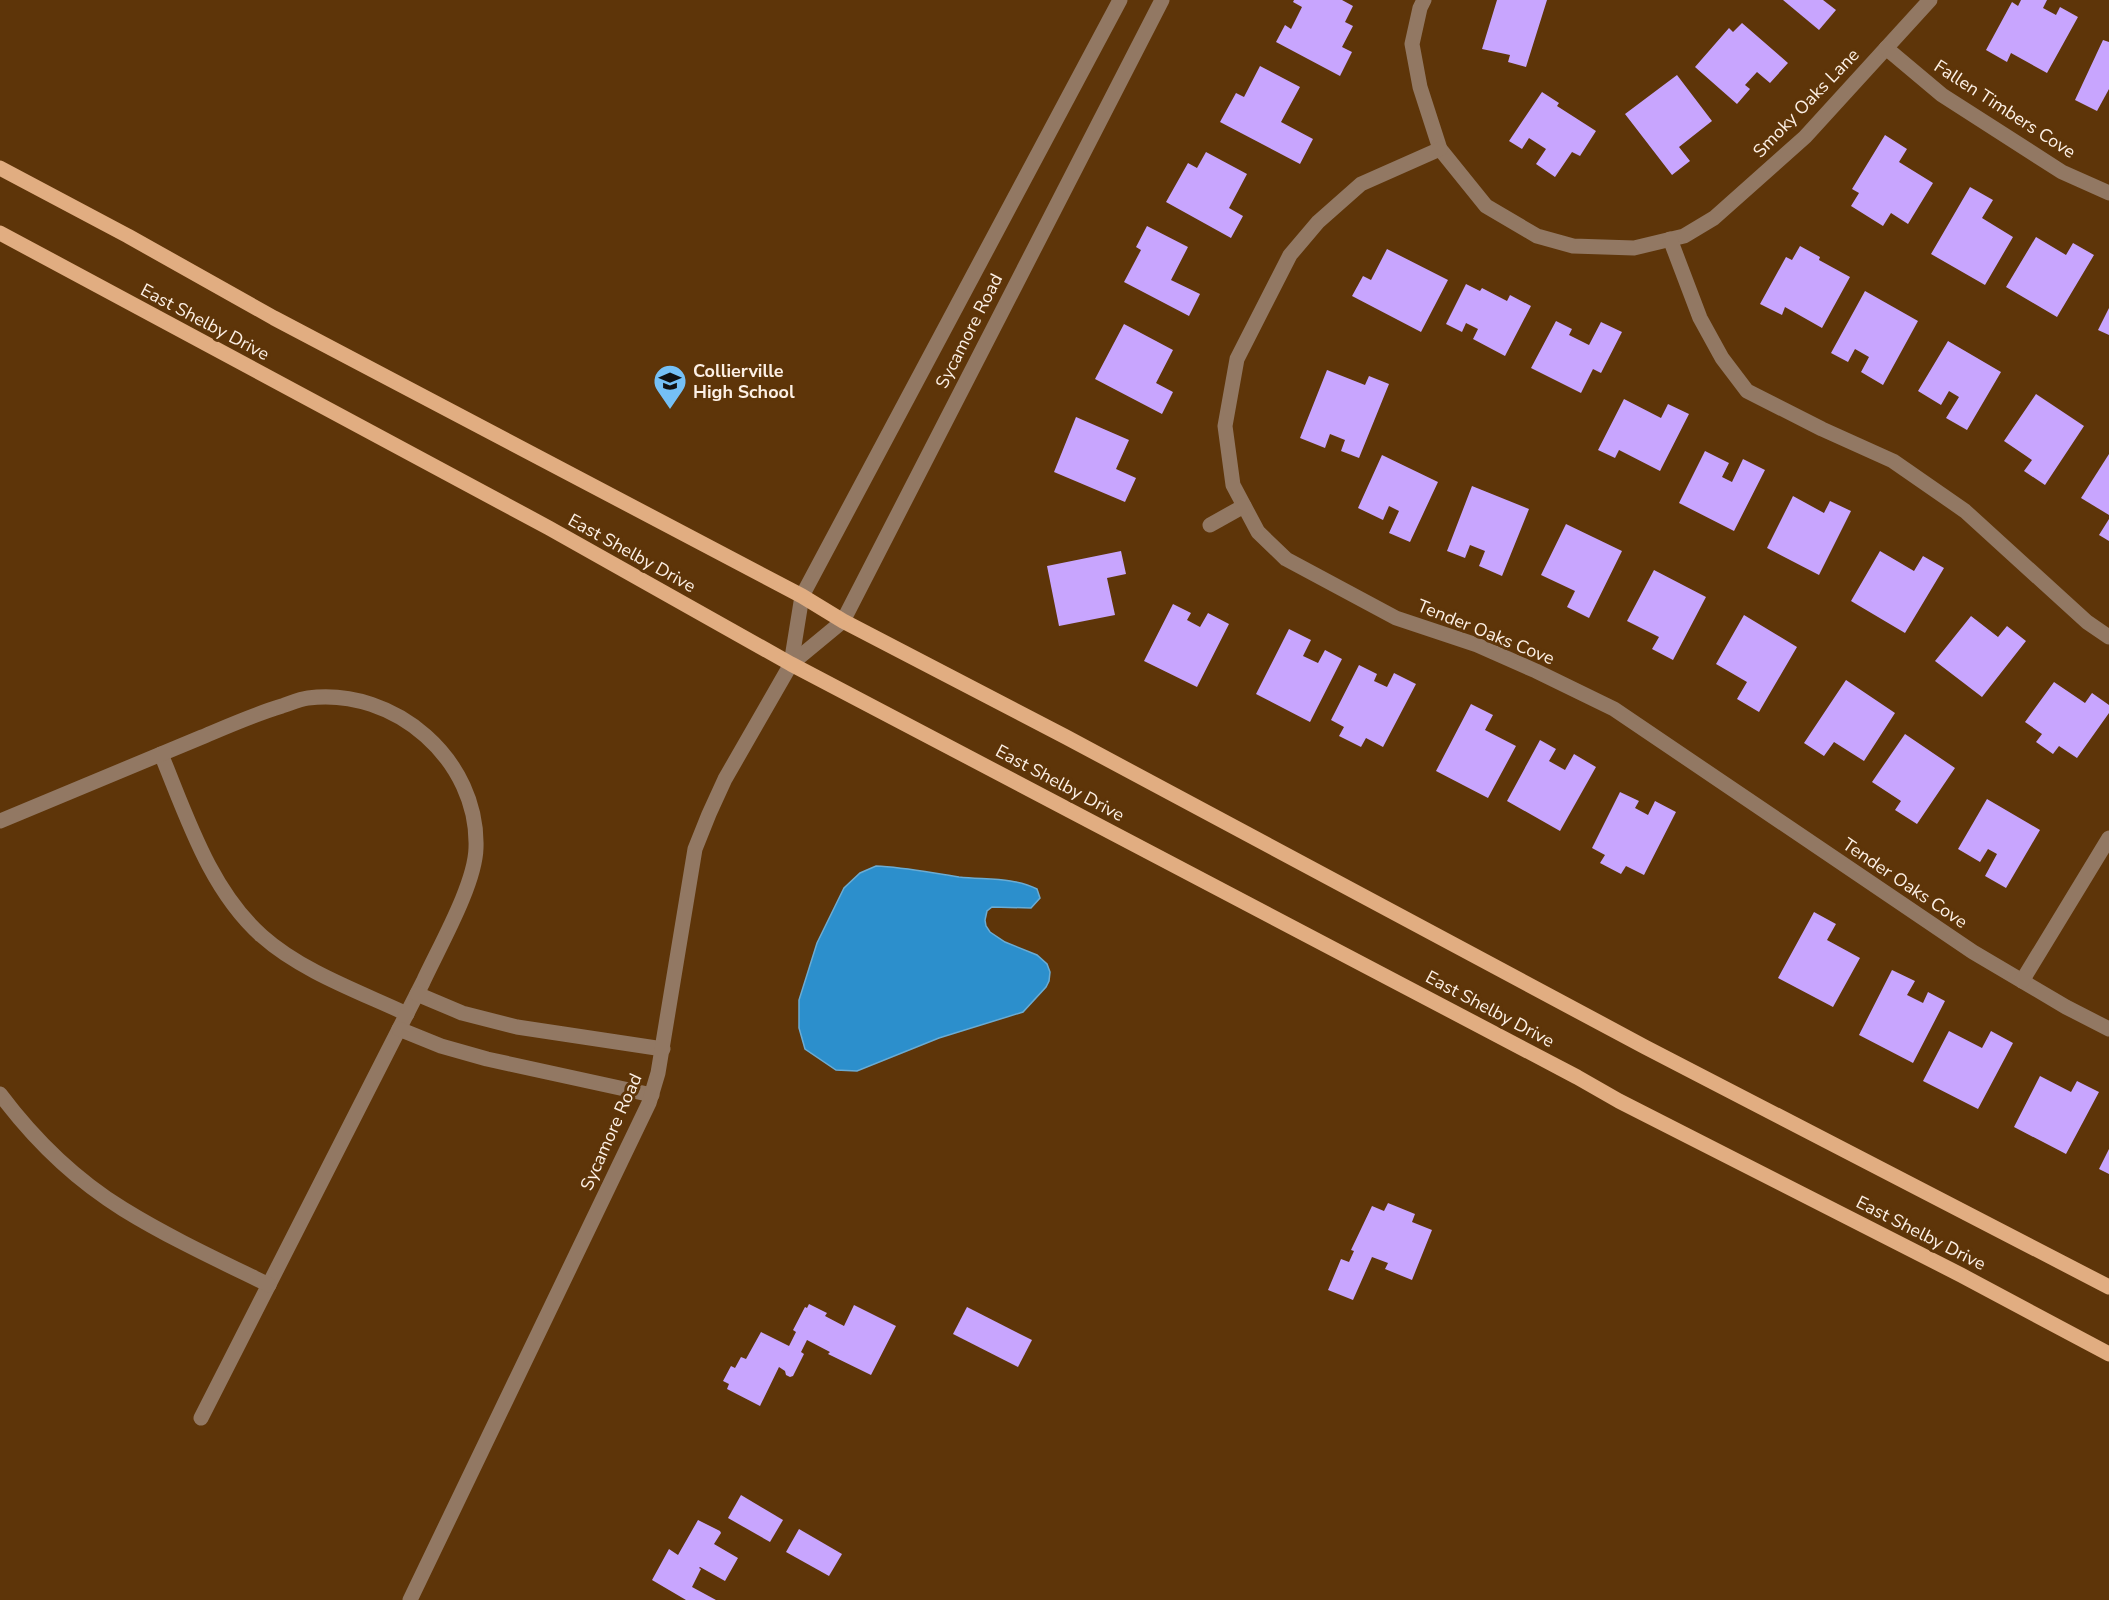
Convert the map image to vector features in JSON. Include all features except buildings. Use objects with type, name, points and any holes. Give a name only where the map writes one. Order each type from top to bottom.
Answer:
[{"type":"main road","name":"East Shelby Drive","points":[[0,168],[128,236],[294,329],[802,596],[843,621],[1076,742],[1656,1052],[2109,1287]]},
{"type":"main road","name":"East Shelby Drive","points":[[0,233],[549,528],[790,664],[1619,1101],[1961,1275],[2109,1354]]},
{"type":"street","name":"Sycamore Road","points":[[410,1600],[652,1095],[663,1049],[695,849],[725,779],[790,664],[802,596],[1120,0]]},
{"type":"street","name":"Sycamore Road","points":[[790,664],[843,621],[1162,0]]},
{"type":"street","points":[[1424,0],[1412,44],[1420,87],[1440,149]]},
{"type":"street","name":"Smoky Oaks Lane","points":[[1440,149],[1486,206],[1537,236],[1573,246],[1634,248],[1684,236],[1714,218],[1805,137],[1930,0]]},
{"type":"street","name":"Fallen Timbers Cove","points":[[1886,48],[1942,94],[2062,172],[2109,193]]},
{"type":"street","name":"Tender Oaks Cove","points":[[1440,149],[1361,184],[1318,222],[1290,255],[1237,359],[1225,426],[1233,485],[1258,532],[1286,559],[1396,618],[1477,645],[1614,709],[1972,952],[2066,1007],[2109,1029]]},
{"type":"street","points":[[1670,239],[1700,318],[1722,358],[1746,391],[1893,461],[1965,511],[2087,622],[2109,638]]},
{"type":"street","points":[[1210,525],[1244,506]]},
{"type":"street","points":[[0,821],[261,712],[307,698],[342,697],[387,710],[422,731],[450,760],[472,806],[476,848],[471,877],[417,994],[201,1418]]},
{"type":"street","points":[[161,754],[207,861],[234,904],[262,936],[294,958],[333,980],[407,1014]]},
{"type":"street","points":[[2022,981],[2109,838]]},
{"type":"street","points":[[417,994],[462,1013],[517,1027],[663,1049]]},
{"type":"street","points":[[399,1029],[441,1046],[487,1059],[652,1095]]},
{"type":"street","points":[[0,1094],[30,1130],[77,1174],[122,1208],[187,1245],[269,1285]]},
{"type":"water","points":[[876,866],[1019,882],[1037,889],[1040,898],[1031,908],[992,907],[987,911],[985,920],[990,932],[1005,942],[1037,955],[1047,964],[1050,972],[1046,987],[1023,1012],[939,1038],[857,1071],[836,1070],[805,1049],[799,1028],[799,1000],[817,943],[844,888],[860,873]]},
{"type":"place","name":"Collierville High School","points":[[670,410]]}]
